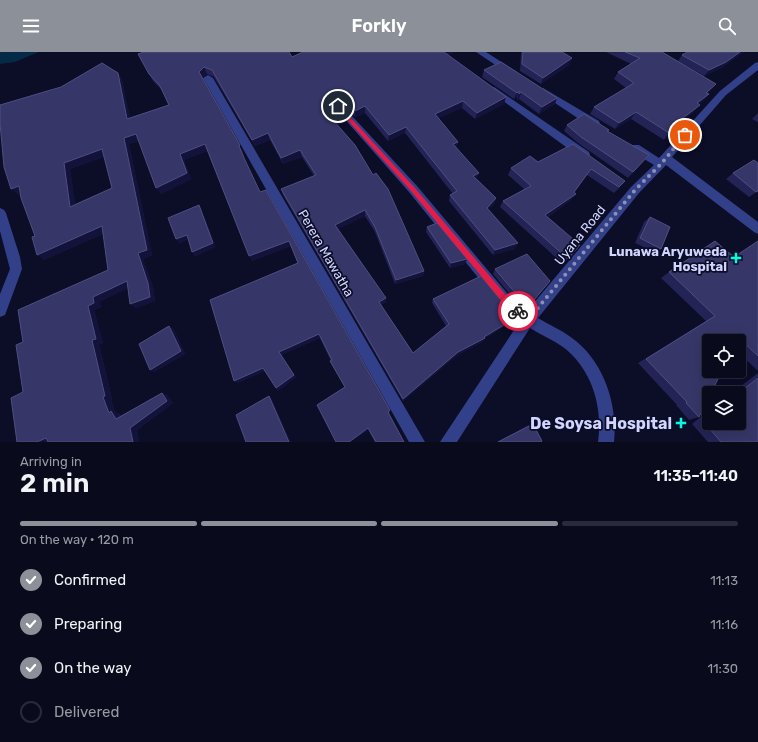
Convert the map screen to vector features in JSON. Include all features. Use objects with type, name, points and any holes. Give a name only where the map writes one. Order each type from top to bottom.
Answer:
[{"type":"street","points":[[480,52],[520,77]]},
{"type":"street","name":"Uyana Road","points":[[448,442],[528,320],[632,188],[663,160],[720,91],[758,64]]},
{"type":"street","name":"Perera Mawatha","points":[[208,78],[417,442]]},
{"type":"street","points":[[486,85],[596,163]]},
{"type":"street","points":[[533,85],[600,127]]},
{"type":"street","points":[[338,106],[413,189],[502,297],[528,320],[568,343],[585,360],[599,384],[607,412],[606,442]]},
{"type":"street","points":[[627,144],[663,160],[669,161],[758,230]]},
{"type":"street","points":[[0,213],[14,257],[16,269],[0,311]]},
{"type":"water","points":[[0,52],[39,52],[15,62],[0,64]]},
{"type":"building","points":[[144,52],[289,52],[292,57],[303,52],[444,52],[506,97],[477,113],[463,101],[435,114],[458,142],[453,144],[479,173],[473,176],[496,198],[487,208],[518,243],[495,250],[450,195],[457,191],[406,127],[389,135],[365,106],[355,111],[340,96],[334,96],[331,99],[345,115],[333,120],[355,145],[373,175],[376,173],[388,189],[424,271],[396,280],[375,227],[365,210],[335,225],[386,298],[379,302],[413,353],[449,324],[433,299],[481,276],[499,298],[515,312],[513,313],[517,317],[484,337],[485,338],[458,352],[403,399],[281,189],[316,175],[300,150],[281,158],[268,133],[252,140],[212,70],[204,67],[199,72],[240,145],[239,146],[260,192],[266,190],[390,410],[388,412],[404,442],[376,442],[368,428],[349,442],[336,442],[317,405],[345,387],[330,361],[332,360],[319,334],[279,352],[294,375],[276,388],[263,368],[234,381],[210,300],[298,263],[289,241],[249,256],[205,144],[180,154],[187,173],[156,188],[136,134],[124,138],[147,250],[138,253],[148,283],[150,297],[130,304],[127,281],[93,297],[94,303],[88,306],[96,339],[92,340],[105,396],[103,397],[109,413],[111,411],[116,419],[162,393],[167,401],[130,428],[133,442],[48,442],[46,438],[37,442],[17,442],[11,398],[23,392],[16,345],[23,342],[18,310],[108,270],[102,226],[37,255],[32,237],[35,236],[21,198],[19,186],[11,189],[4,167],[0,105],[61,87],[102,63],[118,73],[127,119],[169,105],[160,86],[149,74],[138,54]],"holes":[[[102,149],[112,188],[70,207],[64,163]]]},
{"type":"building","points":[[523,52],[562,52],[572,58],[543,78],[522,64]]},
{"type":"building","points":[[625,52],[662,52],[716,84],[706,93],[709,94],[697,103],[700,105],[679,121],[682,123],[669,133],[636,112],[619,123],[594,107],[634,83],[618,72],[640,58]]},
{"type":"building","points":[[687,52],[740,52],[726,62],[709,70],[682,55]]},
{"type":"building","points":[[501,62],[557,98],[542,107],[521,92],[519,94],[519,91],[517,93],[484,70]]},
{"type":"building","points":[[584,114],[609,130],[607,131],[649,155],[633,172],[581,137],[567,125]]},
{"type":"building","points":[[573,144],[625,181],[619,187],[591,169],[574,192],[576,194],[545,215],[580,245],[568,259],[503,201],[531,186],[511,168],[530,156],[538,162]]},
{"type":"building","points":[[754,160],[758,163],[758,191],[756,192],[733,173]]},
{"type":"building","points":[[199,205],[213,243],[192,252],[187,235],[176,239],[168,218]]},
{"type":"building","points":[[650,217],[670,227],[661,249],[640,238]]},
{"type":"building","points":[[437,223],[467,259],[451,263],[427,227]]},
{"type":"building","points":[[715,241],[734,257],[758,241],[758,356],[746,345],[746,334],[702,334],[702,378],[718,378],[714,386],[702,386],[702,411],[699,417],[686,403],[687,402],[646,359],[715,316],[669,272]]},
{"type":"building","points":[[527,254],[550,281],[529,304],[511,288],[495,269]]},
{"type":"building","points":[[169,326],[181,351],[150,370],[139,344]]},
{"type":"building","points":[[758,378],[758,442],[721,442],[711,430],[746,430],[746,387]]},
{"type":"building","points":[[269,396],[289,442],[246,442],[236,415]]},
{"type":"building","points":[[533,424],[542,441],[541,442],[498,442]]},
{"type":"way so far","points":[[518,311],[528,320],[635,190],[661,164],[666,156],[685,135]]},
{"type":"place","name":"Lunawa Aryuweda Hospital","points":[[736,258]]},
{"type":"place","name":"De Soysa Hospital","points":[[681,423]]},
{"type":"route","points":[[338,106],[413,189],[502,297],[518,311]]}]
